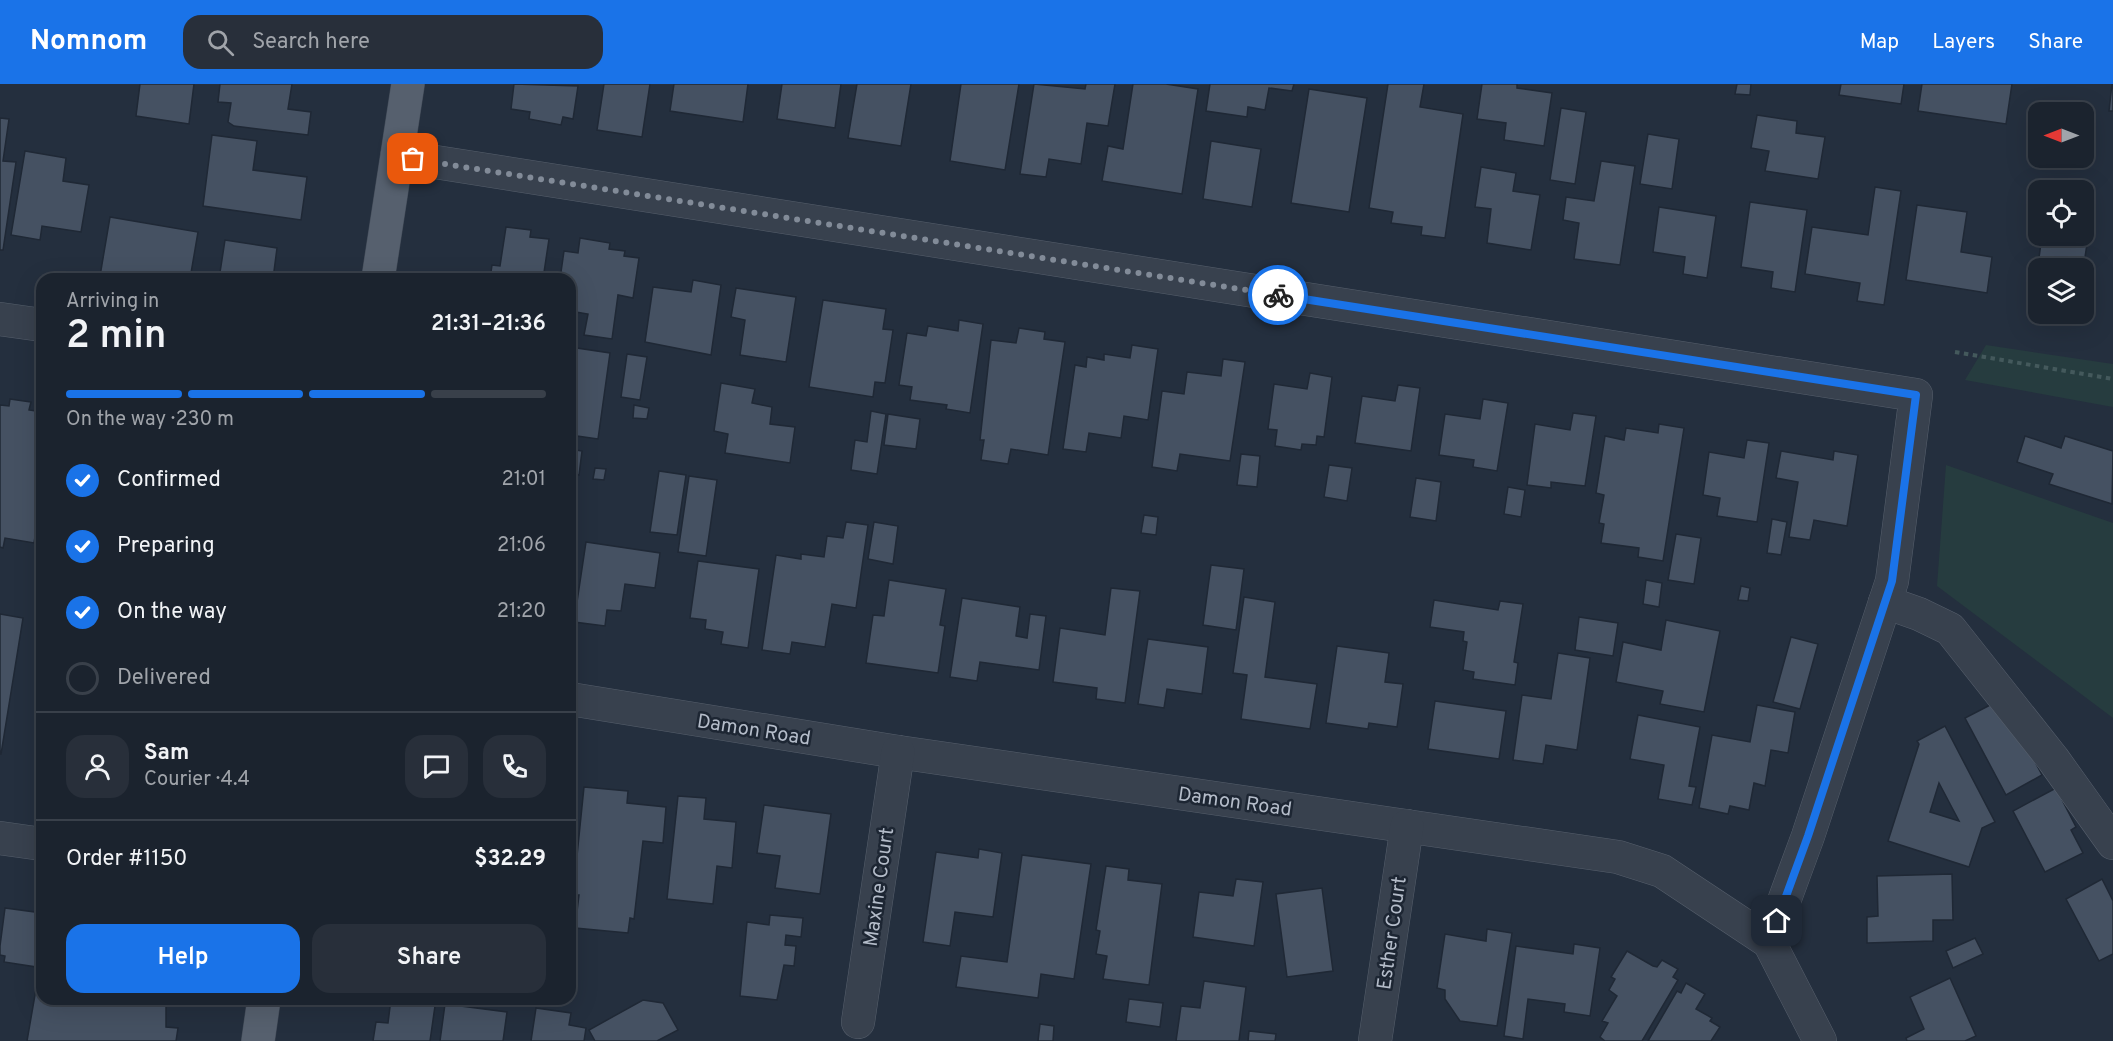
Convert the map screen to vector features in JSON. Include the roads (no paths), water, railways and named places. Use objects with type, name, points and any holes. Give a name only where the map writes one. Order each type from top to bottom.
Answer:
[{"type":"main road","points":[[379,273],[408,84]]},
{"type":"main road","points":[[258,1041],[263,1005]]},
{"type":"street","points":[[397,156],[1916,395],[1892,581],[1808,836],[1769,942]]},
{"type":"street","points":[[0,319],[36,324]]},
{"type":"street","points":[[1885,602],[1919,614],[1950,629],[2053,759],[2113,843]]},
{"type":"street","name":"Damon Road","points":[[576,700],[898,752],[1618,857],[1662,871],[1769,942],[1820,1041]]},
{"type":"street","name":"Maxine Court","points":[[858,1022],[898,752]]},
{"type":"street","name":"Esther Court","points":[[1375,1041],[1407,826]]},
{"type":"street","points":[[0,838],[36,843]]}]
